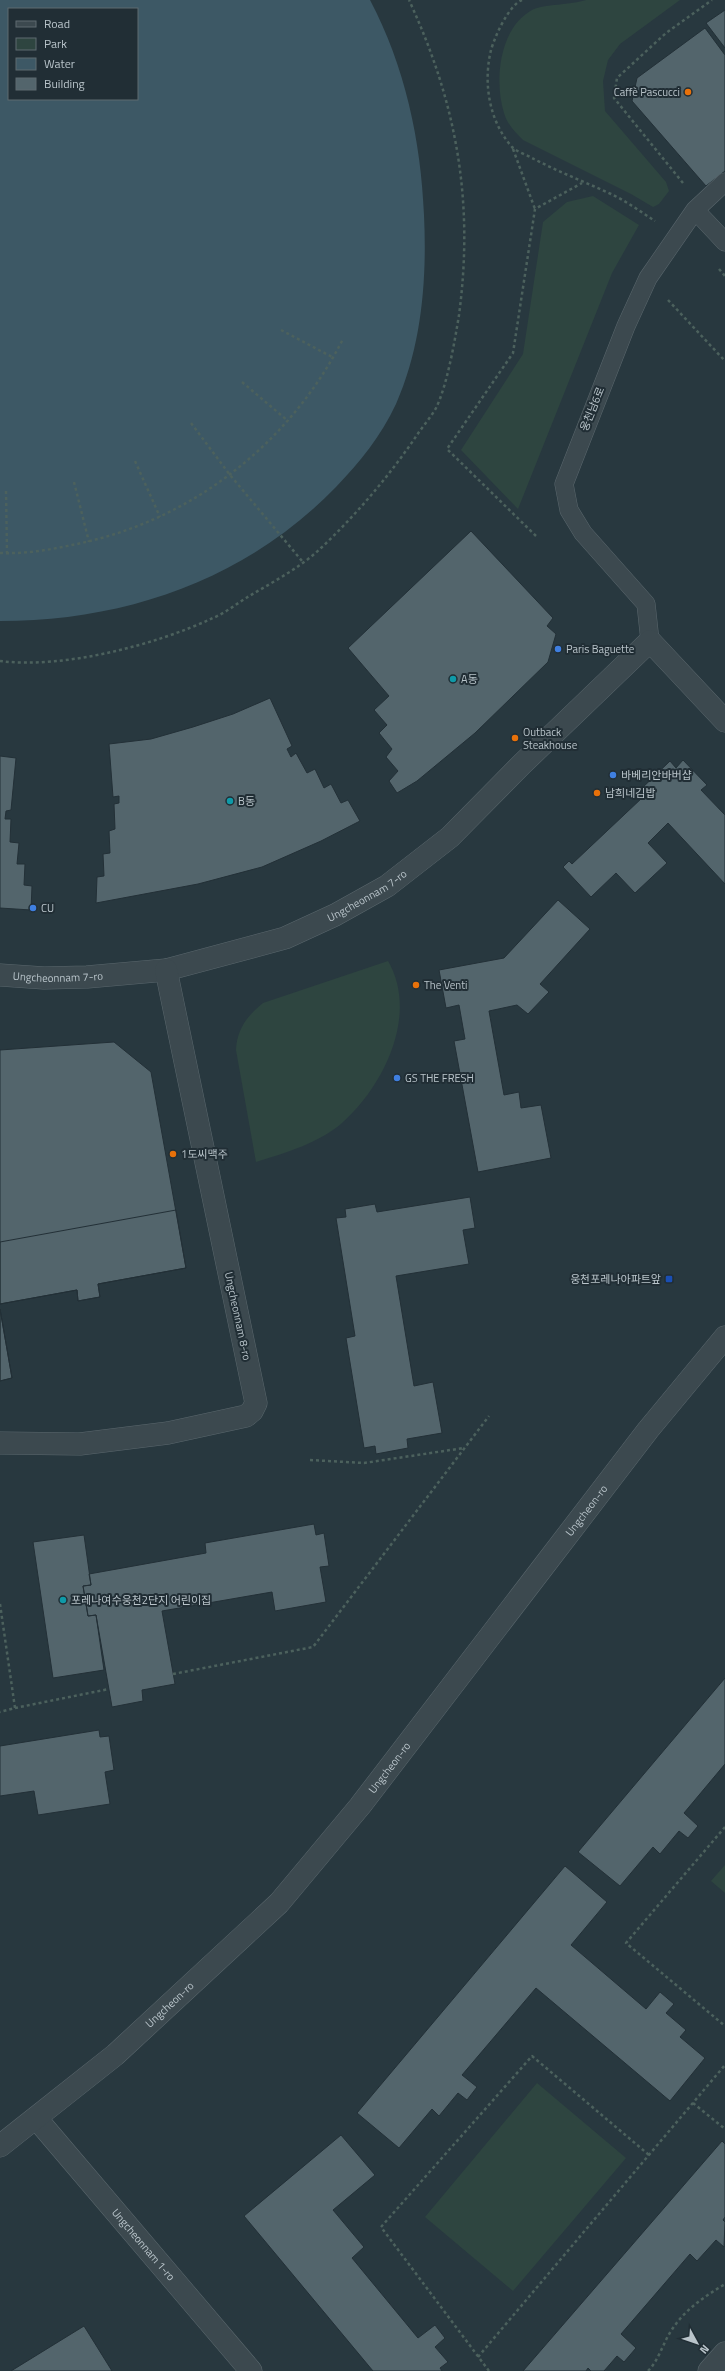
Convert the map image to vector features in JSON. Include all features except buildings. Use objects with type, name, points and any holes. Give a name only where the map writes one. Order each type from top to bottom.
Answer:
[{"type":"street","points":[[650,641],[725,721]]},
{"type":"street","name":"Ungcheonnam 7-ro","points":[[0,975],[44,978],[87,977],[166,970],[285,938],[335,915],[387,886],[450,837],[522,764],[650,641]]},
{"type":"street","name":"Ungcheonnam 8-ro","points":[[0,1443],[80,1444],[168,1433],[246,1416],[252,1411],[256,1403],[166,970]]},
{"type":"street","name":"Ungcheon-ro","points":[[0,2146],[115,2055],[279,1903],[360,1806],[648,1430],[725,1337]]},
{"type":"street","name":"Ungcheonnam 1-ro","points":[[36,2118],[251,2371]]},
{"type":"street","points":[[709,2371],[725,2353]]},
{"type":"lane","name":"웅천남6로","points":[[650,641],[646,604],[583,534],[569,510],[564,484],[620,340],[648,278],[696,210],[725,182]]},
{"type":"lane","points":[[696,210],[725,242]]},
{"type":"path","points":[[0,661],[54,661],[96,655],[164,637],[214,618],[320,549],[402,458],[436,407],[455,343],[464,279],[465,208],[457,145],[441,77],[408,0]]},
{"type":"path","points":[[514,6],[515,0]]},
{"type":"path","points":[[522,0],[508,12],[492,46],[488,62],[487,86],[491,108],[500,129],[513,148],[536,209],[513,353],[447,449],[536,536]]},
{"type":"path","points":[[696,210],[680,178],[614,98],[618,78],[666,33],[712,0]]},
{"type":"path","points":[[513,148],[582,183],[611,194],[657,223]]},
{"type":"path","points":[[536,209],[582,183]]},
{"type":"path","points":[[648,278],[725,361]]},
{"type":"path","points":[[281,330],[334,358]]},
{"type":"path","points":[[0,553],[49,550],[89,542],[126,531],[160,517],[195,498],[230,476],[261,449],[288,422],[334,358],[343,339]]},
{"type":"path","points":[[242,382],[288,422]]},
{"type":"path","points":[[191,423],[230,476],[302,561]]},
{"type":"path","points":[[136,461],[160,517]]},
{"type":"path","points":[[74,482],[89,542]]},
{"type":"path","points":[[6,491],[7,553]]},
{"type":"path","points":[[173,1674],[313,1647],[489,1416]]},
{"type":"path","points":[[310,1460],[364,1463],[464,1448]]},
{"type":"path","points":[[0,1604],[15,1708]]},
{"type":"path","points":[[0,1712],[109,1689]]},
{"type":"path","points":[[725,1827],[626,1943],[725,2026]]},
{"type":"path","points":[[489,2371],[381,2227],[532,2056],[649,2155]]},
{"type":"path","points":[[478,2357],[725,2065]]},
{"type":"path","points":[[693,2103],[725,2130]]},
{"type":"path","points":[[648,2371],[671,2330],[685,2313],[699,2300],[725,2284]]},
{"type":"green space","points":[[586,0],[680,0],[620,44],[608,60],[603,81],[605,111],[666,182],[669,191],[659,204],[653,207],[631,194],[523,140],[514,131],[505,117],[501,100],[500,71],[506,42],[512,29],[521,18],[537,8]]},
{"type":"green space","points":[[593,196],[639,225],[612,273],[518,509],[461,450],[523,354],[543,222],[567,202]]},
{"type":"green space","points":[[388,961],[397,982],[400,1003],[398,1026],[392,1048],[383,1069],[371,1090],[357,1108],[333,1130],[301,1147],[256,1162],[236,1050],[238,1036],[244,1024],[252,1013],[263,1003]]},
{"type":"green space","points":[[725,1865],[725,1893],[711,1881]]},
{"type":"green space","points":[[537,2083],[626,2158],[513,2291],[425,2217]]},
{"type":"water","points":[[0,0],[370,0],[393,51],[409,104],[419,159],[424,215],[425,263],[421,311],[417,335],[405,382],[390,416],[362,458],[345,478],[301,519],[264,547],[224,570],[182,588],[138,603],[93,613],[47,619],[0,621]]},
{"type":"place","name":"Caffè Pascucci","points":[[688,92]]},
{"type":"place","name":"Paris Baguette","points":[[558,649]]},
{"type":"place","name":"A동","points":[[453,679]]},
{"type":"place","name":"Outback Steakhouse","points":[[515,738]]},
{"type":"place","name":"바베리안바버샵","points":[[613,775]]},
{"type":"place","name":"남희네김밥","points":[[597,793]]},
{"type":"place","name":"B동","points":[[230,801]]},
{"type":"place","name":"CU","points":[[33,908]]},
{"type":"place","name":"The Venti","points":[[416,985]]},
{"type":"place","name":"GS THE FRESH","points":[[397,1078]]},
{"type":"place","name":"1도씨맥주","points":[[173,1154]]},
{"type":"place","name":"웅천포레나아파트앞","points":[[669,1279]]},
{"type":"place","name":"포레나여수웅천2단지 어린이집","points":[[63,1600]]}]
